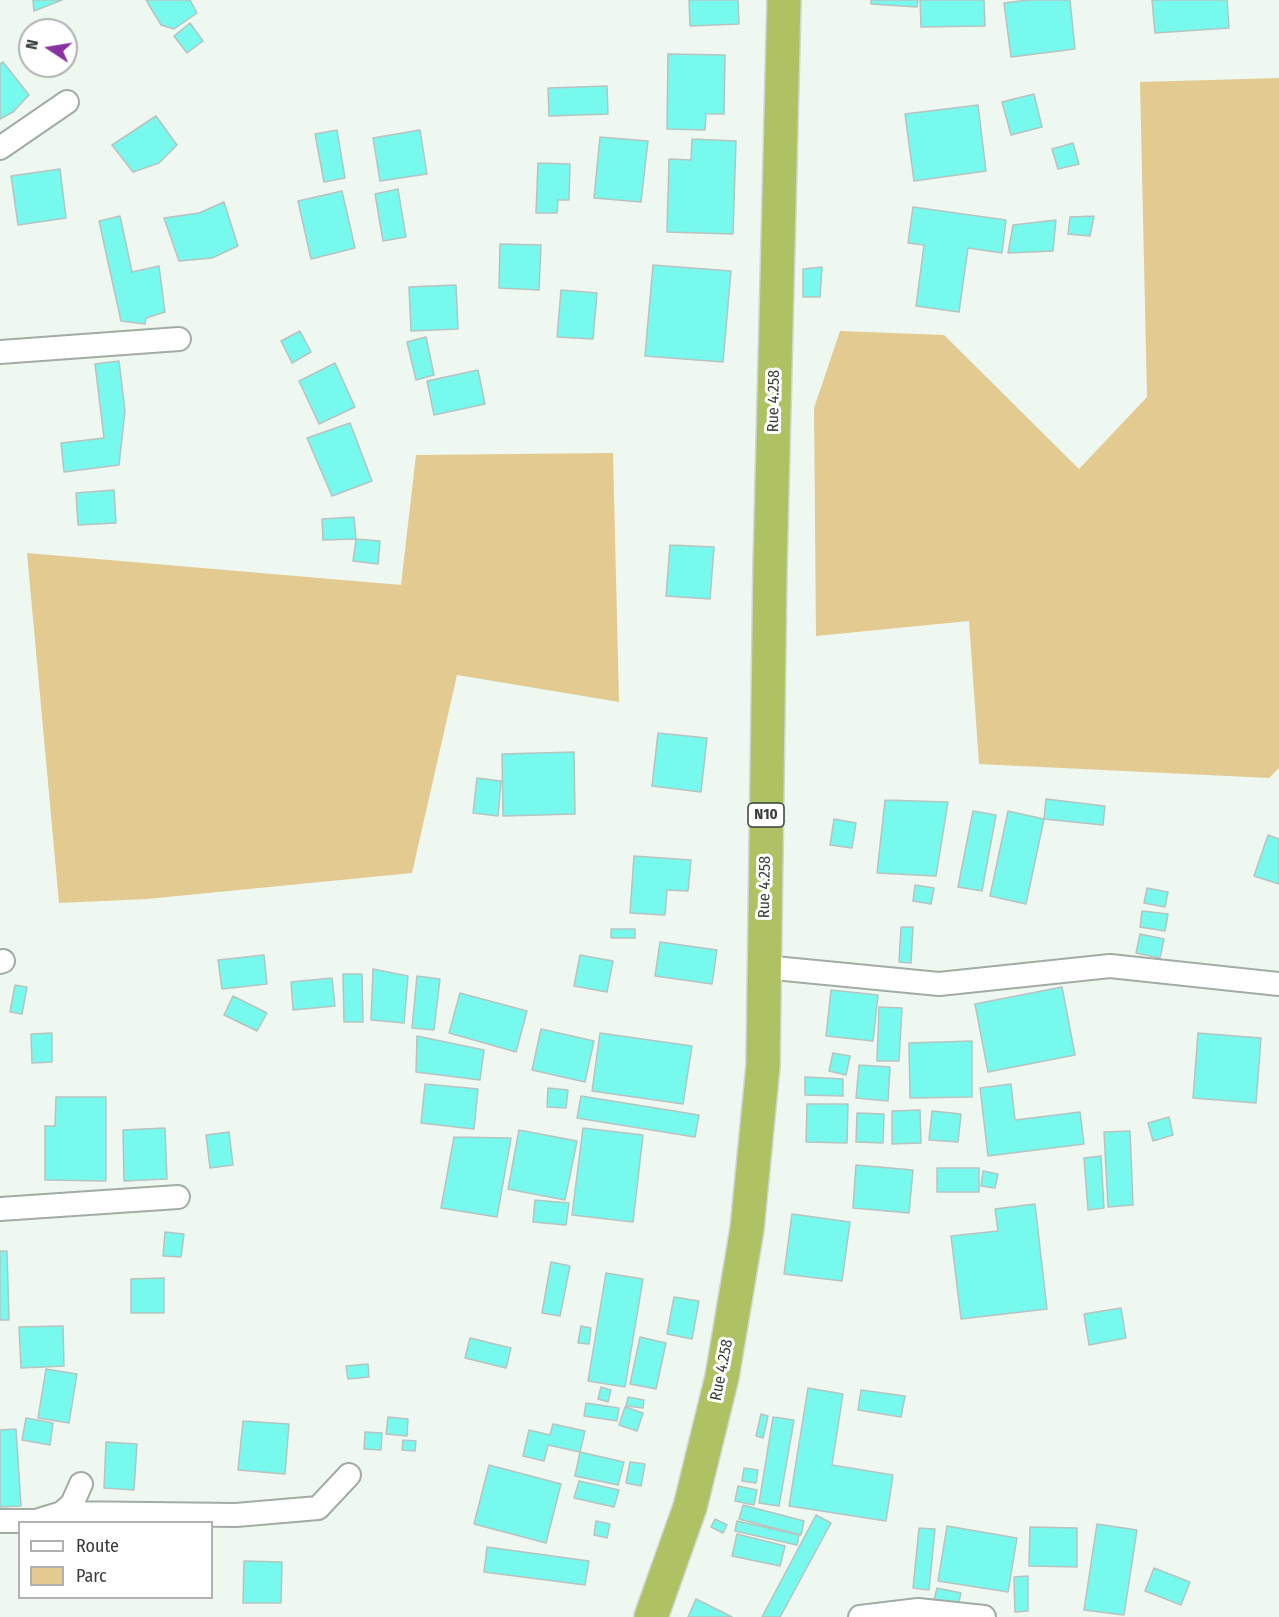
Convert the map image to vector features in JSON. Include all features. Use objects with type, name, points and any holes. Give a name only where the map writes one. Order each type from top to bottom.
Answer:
[{"type":"highway","name":"Rue 4.258","points":[[651,1617],[690,1507],[722,1377],[747,1229],[763,1066],[770,567],[784,0]]},
{"type":"street","points":[[0,148],[67,102]]},
{"type":"street","points":[[0,352],[179,339]]},
{"type":"street","points":[[764,967],[939,984],[1110,966],[1279,984]]},
{"type":"street","points":[[0,1209],[178,1197]]},
{"type":"street","points":[[0,1521],[36,1521],[62,1513],[236,1515],[318,1508],[349,1475]]},
{"type":"street","points":[[62,1513],[72,1504],[81,1484]]},
{"type":"street","points":[[860,1617],[918,1610],[984,1617]]},
{"type":"green space","points":[[1279,78],[1279,768],[1269,778],[979,764],[969,621],[816,636],[814,408],[840,331],[944,335],[1079,469],[1147,397],[1140,82]]},
{"type":"green space","points":[[613,453],[619,702],[457,675],[412,873],[147,899],[59,903],[27,553],[401,585],[416,455]]},
{"type":"building","points":[[33,0],[62,0],[34,11]]},
{"type":"building","points":[[146,0],[190,0],[197,13],[174,29],[161,25]]},
{"type":"building","points":[[689,0],[738,0],[739,24],[690,26]]},
{"type":"building","points":[[871,0],[918,0],[917,7],[871,4]]},
{"type":"building","points":[[920,0],[984,0],[985,26],[921,27]]},
{"type":"building","points":[[1028,0],[1070,0],[1075,49],[1011,57],[1004,3]]},
{"type":"building","points":[[1152,0],[1227,0],[1229,28],[1155,33]]},
{"type":"building","points":[[190,23],[203,41],[187,53],[174,36]]},
{"type":"building","points":[[668,54],[725,55],[724,114],[706,114],[705,130],[667,129]]},
{"type":"building","points":[[3,62],[29,95],[13,112],[0,119],[0,64]]},
{"type":"building","points":[[607,86],[608,114],[549,116],[548,88]]},
{"type":"building","points":[[1034,94],[1042,127],[1011,135],[1002,102]]},
{"type":"building","points":[[978,105],[986,171],[914,181],[905,114]]},
{"type":"building","points":[[156,116],[177,145],[159,163],[133,172],[112,145]]},
{"type":"building","points":[[337,130],[345,178],[324,182],[315,134]]},
{"type":"building","points":[[420,130],[427,174],[380,181],[373,138]]},
{"type":"building","points":[[600,137],[648,141],[641,202],[594,198]]},
{"type":"building","points":[[692,139],[736,141],[733,234],[667,232],[669,159],[691,160]]},
{"type":"building","points":[[1073,143],[1079,164],[1058,169],[1052,149]]},
{"type":"building","points":[[538,163],[570,164],[569,200],[558,200],[557,213],[536,213]]},
{"type":"building","points":[[60,169],[66,218],[18,225],[11,176]]},
{"type":"building","points":[[398,189],[406,237],[383,241],[375,194]]},
{"type":"building","points":[[342,191],[355,248],[311,259],[298,201]]},
{"type":"building","points":[[224,202],[238,246],[212,258],[179,261],[164,218],[199,213]]},
{"type":"building","points":[[913,207],[1006,220],[1002,253],[968,248],[959,312],[916,306],[924,245],[908,243]]},
{"type":"building","points":[[120,216],[132,272],[159,266],[165,312],[146,318],[145,324],[121,321],[99,221]]},
{"type":"building","points":[[1094,216],[1090,236],[1068,234],[1070,217]]},
{"type":"building","points":[[1056,220],[1053,251],[1008,253],[1013,225]]},
{"type":"building","points":[[500,244],[541,245],[539,290],[499,288]]},
{"type":"building","points":[[653,265],[731,271],[723,362],[645,356]]},
{"type":"building","points":[[822,267],[820,297],[803,297],[803,269]]},
{"type":"building","points":[[456,285],[458,329],[411,331],[409,287]]},
{"type":"building","points":[[561,290],[597,293],[593,339],[557,337]]},
{"type":"building","points":[[300,331],[311,352],[292,363],[281,341]]},
{"type":"building","points":[[426,337],[434,375],[416,380],[407,342]]},
{"type":"building","points":[[119,361],[125,411],[119,465],[64,472],[61,443],[104,438],[95,364]]},
{"type":"building","points":[[335,363],[355,407],[319,424],[299,381]]},
{"type":"building","points":[[478,370],[485,404],[434,415],[427,381]]},
{"type":"building","points":[[350,423],[372,481],[332,496],[307,438]]},
{"type":"building","points":[[114,490],[116,523],[78,525],[76,493]]},
{"type":"building","points":[[354,517],[356,539],[323,540],[322,519]]},
{"type":"building","points":[[356,539],[380,541],[378,564],[353,561]]},
{"type":"building","points":[[670,545],[714,547],[710,599],[666,596]]},
{"type":"building","points":[[658,733],[707,738],[701,792],[652,786]]},
{"type":"building","points":[[574,752],[575,814],[503,816],[502,754]]},
{"type":"building","points":[[477,778],[501,781],[498,816],[473,813]]},
{"type":"building","points":[[1046,799],[1105,806],[1103,825],[1044,819]]},
{"type":"building","points":[[885,800],[948,802],[936,876],[877,873]]},
{"type":"building","points":[[973,811],[996,815],[982,891],[958,887]]},
{"type":"building","points":[[1008,811],[1044,819],[1026,904],[990,896]]},
{"type":"building","points":[[834,819],[856,823],[852,848],[830,845]]},
{"type":"building","points":[[1268,835],[1279,839],[1279,884],[1254,876]]},
{"type":"building","points":[[634,856],[691,860],[688,891],[667,890],[665,915],[630,913]]},
{"type":"building","points":[[915,885],[934,888],[931,904],[913,901]]},
{"type":"building","points":[[1147,888],[1168,892],[1165,907],[1144,903]]},
{"type":"building","points":[[1142,911],[1168,914],[1165,931],[1140,927]]},
{"type":"building","points":[[901,927],[913,927],[911,963],[899,962]]},
{"type":"building","points":[[611,929],[635,929],[635,938],[611,938]]},
{"type":"building","points":[[1140,934],[1164,939],[1160,958],[1136,953]]},
{"type":"building","points":[[660,942],[717,950],[712,984],[655,976]]},
{"type":"building","points":[[264,955],[267,984],[222,989],[218,960]]},
{"type":"building","points":[[580,955],[613,961],[607,992],[574,986]]},
{"type":"building","points":[[373,969],[408,976],[404,1023],[371,1020]]},
{"type":"building","points":[[343,974],[362,974],[363,1022],[344,1022]]},
{"type":"building","points":[[417,976],[440,979],[434,1030],[412,1028]]},
{"type":"building","points":[[332,978],[335,1006],[293,1010],[291,982]]},
{"type":"building","points":[[15,985],[27,987],[22,1014],[10,1012]]},
{"type":"building","points":[[1062,987],[1075,1055],[988,1072],[975,1004]]},
{"type":"building","points":[[831,990],[878,995],[873,1041],[826,1036]]},
{"type":"building","points":[[460,993],[527,1011],[516,1052],[449,1033]]},
{"type":"building","points":[[233,996],[267,1013],[257,1031],[224,1015]]},
{"type":"building","points":[[879,1007],[902,1008],[899,1061],[877,1061]]},
{"type":"building","points":[[541,1029],[594,1041],[585,1082],[532,1070]]},
{"type":"building","points":[[52,1033],[52,1062],[32,1063],[31,1034]]},
{"type":"building","points":[[600,1033],[692,1046],[683,1104],[592,1091]]},
{"type":"building","points":[[1198,1033],[1261,1038],[1256,1103],[1193,1098]]},
{"type":"building","points":[[417,1036],[484,1050],[480,1080],[416,1072]]},
{"type":"building","points":[[972,1041],[972,1097],[910,1098],[909,1043]]},
{"type":"building","points":[[833,1053],[850,1056],[846,1075],[829,1071]]},
{"type":"building","points":[[859,1065],[890,1067],[888,1101],[856,1098]]},
{"type":"building","points":[[805,1077],[843,1079],[843,1096],[805,1095]]},
{"type":"building","points":[[425,1084],[478,1089],[474,1129],[421,1123]]},
{"type":"building","points":[[1011,1084],[1015,1120],[1080,1112],[1084,1144],[988,1156],[980,1088]]},
{"type":"building","points":[[548,1088],[568,1090],[566,1108],[547,1107]]},
{"type":"building","points":[[581,1096],[699,1115],[695,1137],[577,1118]]},
{"type":"building","points":[[56,1097],[106,1097],[106,1181],[45,1180],[45,1126],[55,1126]]},
{"type":"building","points":[[807,1104],[848,1104],[847,1143],[806,1142]]},
{"type":"building","points":[[920,1110],[921,1143],[892,1144],[892,1111]]},
{"type":"building","points":[[932,1111],[961,1114],[958,1142],[929,1140]]},
{"type":"building","points":[[857,1113],[884,1114],[883,1143],[856,1142]]},
{"type":"building","points":[[1169,1117],[1173,1135],[1153,1141],[1148,1123]]},
{"type":"building","points":[[165,1128],[167,1179],[124,1181],[123,1130]]},
{"type":"building","points":[[583,1128],[643,1135],[633,1222],[572,1215]]},
{"type":"building","points":[[519,1130],[577,1141],[565,1200],[508,1189]]},
{"type":"building","points":[[1130,1131],[1133,1205],[1108,1207],[1104,1132]]},
{"type":"building","points":[[229,1132],[233,1165],[210,1168],[206,1135]]},
{"type":"building","points":[[454,1137],[511,1138],[497,1217],[441,1208]]},
{"type":"building","points":[[1101,1156],[1104,1208],[1088,1210],[1084,1158]]},
{"type":"building","points":[[856,1165],[913,1170],[909,1213],[853,1208]]},
{"type":"building","points":[[937,1168],[979,1168],[979,1192],[937,1192]]},
{"type":"building","points":[[983,1171],[998,1174],[995,1188],[981,1186]]},
{"type":"building","points":[[535,1200],[569,1203],[566,1225],[533,1222]]},
{"type":"building","points":[[1035,1204],[1047,1309],[961,1319],[951,1236],[998,1231],[995,1209]]},
{"type":"building","points":[[792,1214],[850,1222],[842,1281],[784,1274]]},
{"type":"building","points":[[165,1232],[184,1234],[181,1257],[163,1256]]},
{"type":"building","points":[[0,1251],[7,1251],[9,1320],[0,1320]]},
{"type":"building","points":[[551,1262],[570,1266],[560,1316],[542,1313]]},
{"type":"building","points":[[606,1273],[643,1279],[625,1387],[588,1381]]},
{"type":"building","points":[[164,1278],[164,1313],[131,1313],[131,1279]]},
{"type":"building","points":[[674,1297],[699,1301],[692,1339],[667,1334]]},
{"type":"building","points":[[1121,1308],[1126,1338],[1089,1345],[1084,1314]]},
{"type":"building","points":[[63,1326],[64,1366],[21,1368],[19,1327]]},
{"type":"building","points":[[581,1326],[591,1328],[589,1344],[578,1343]]},
{"type":"building","points":[[640,1337],[666,1343],[656,1389],[630,1384]]},
{"type":"building","points":[[470,1338],[511,1348],[506,1368],[465,1358]]},
{"type":"building","points":[[368,1364],[369,1377],[348,1379],[346,1366]]},
{"type":"building","points":[[46,1369],[77,1374],[69,1423],[38,1418]]},
{"type":"building","points":[[601,1387],[611,1390],[608,1402],[598,1399]]},
{"type":"building","points":[[808,1388],[843,1394],[832,1465],[893,1475],[886,1521],[789,1506]]},
{"type":"building","points":[[861,1390],[905,1396],[901,1417],[858,1410]]},
{"type":"building","points":[[628,1397],[644,1400],[643,1408],[626,1406]]},
{"type":"building","points":[[586,1403],[619,1408],[617,1421],[584,1416]]},
{"type":"building","points":[[625,1407],[643,1413],[637,1431],[619,1425]]},
{"type":"building","points":[[761,1414],[768,1416],[763,1438],[756,1436]]},
{"type":"building","points":[[388,1417],[408,1419],[407,1436],[386,1434]]},
{"type":"building","points":[[773,1417],[794,1420],[779,1506],[759,1503]]},
{"type":"building","points":[[26,1418],[53,1423],[50,1445],[22,1440]]},
{"type":"building","points":[[243,1421],[289,1424],[285,1474],[238,1470]]},
{"type":"building","points":[[553,1424],[585,1431],[580,1452],[548,1445],[544,1461],[523,1456],[529,1430],[550,1435]]},
{"type":"building","points":[[16,1429],[21,1506],[0,1507],[0,1430]]},
{"type":"building","points":[[365,1432],[382,1433],[381,1450],[364,1449]]},
{"type":"building","points":[[403,1440],[416,1441],[415,1451],[402,1450]]},
{"type":"building","points":[[106,1442],[137,1444],[134,1490],[104,1488]]},
{"type":"building","points":[[580,1452],[624,1462],[618,1485],[575,1476]]},
{"type":"building","points":[[630,1462],[645,1464],[641,1486],[626,1483]]},
{"type":"building","points":[[489,1465],[561,1484],[546,1543],[474,1524]]},
{"type":"building","points":[[744,1468],[758,1470],[756,1483],[742,1481]]},
{"type":"building","points":[[579,1481],[619,1490],[614,1507],[574,1498]]},
{"type":"building","points":[[738,1486],[757,1490],[754,1505],[735,1501]]},
{"type":"building","points":[[743,1505],[804,1521],[801,1535],[739,1519]]},
{"type":"building","points":[[816,1515],[831,1523],[780,1617],[762,1617]]},
{"type":"building","points":[[715,1519],[727,1525],[723,1533],[711,1527]]},
{"type":"building","points":[[596,1521],[610,1524],[607,1538],[594,1535]]},
{"type":"building","points":[[737,1521],[799,1535],[797,1545],[735,1531]]},
{"type":"building","points":[[1097,1524],[1137,1530],[1124,1615],[1084,1610]]},
{"type":"building","points":[[947,1526],[1017,1538],[1008,1592],[938,1581]]},
{"type":"building","points":[[1030,1527],[1077,1528],[1077,1567],[1029,1566]]},
{"type":"building","points":[[919,1528],[935,1529],[929,1590],[913,1588]]},
{"type":"building","points":[[737,1534],[785,1546],[780,1566],[732,1556]]},
{"type":"building","points":[[487,1547],[589,1561],[585,1585],[484,1572]]},
{"type":"building","points":[[244,1561],[282,1562],[281,1603],[243,1603]]},
{"type":"building","points":[[1154,1568],[1190,1582],[1181,1605],[1145,1591]]},
{"type":"building","points":[[1028,1576],[1028,1611],[1015,1612],[1014,1577]]},
{"type":"building","points":[[937,1588],[961,1593],[958,1605],[934,1600]]},
{"type":"building","points":[[696,1599],[732,1617],[688,1617]]}]
